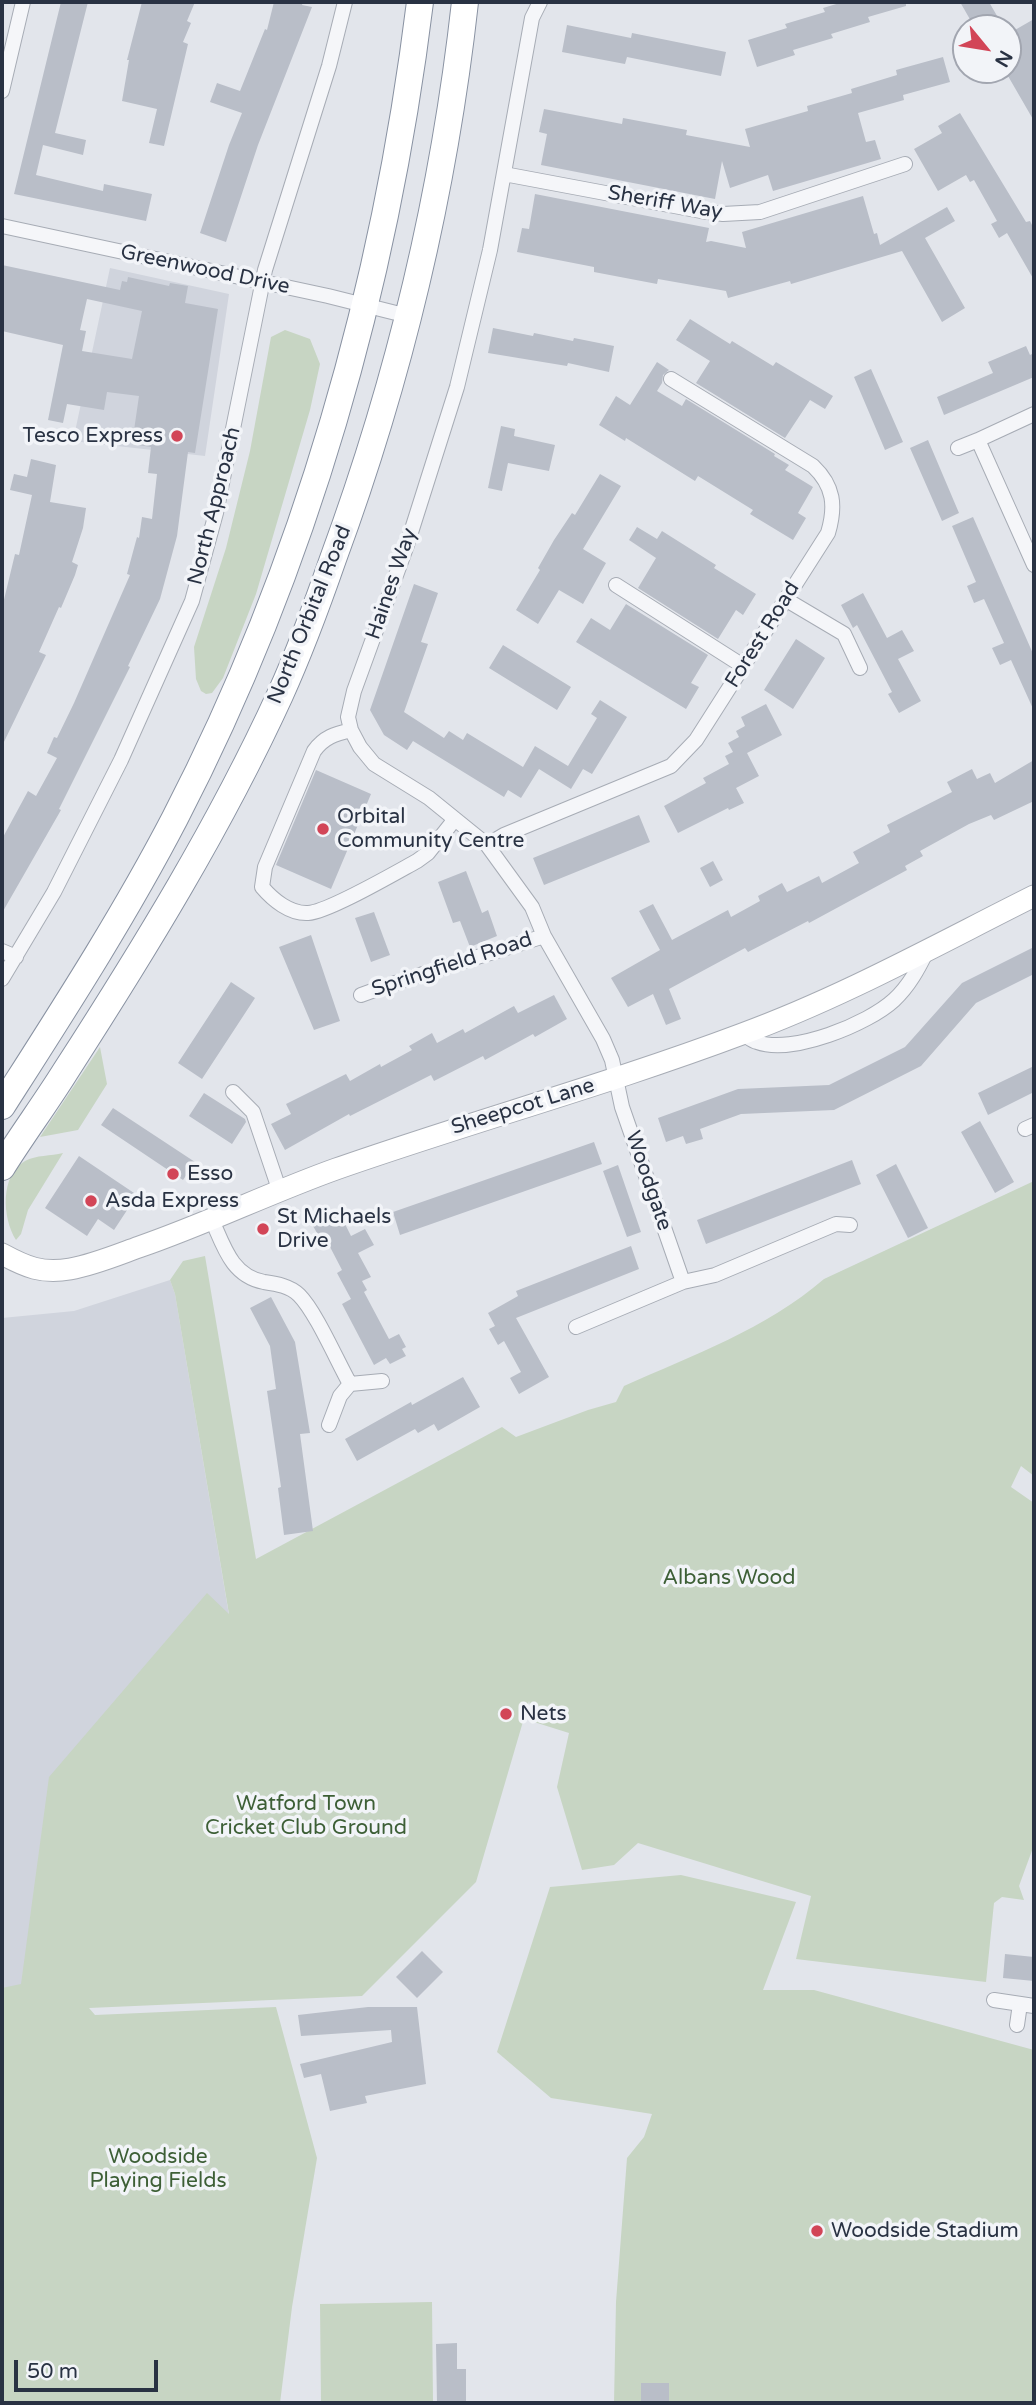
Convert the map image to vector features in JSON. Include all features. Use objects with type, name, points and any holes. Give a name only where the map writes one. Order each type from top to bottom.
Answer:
[{"type":"highway","name":"North Orbital Road","points":[[2,1106],[132,899],[176,816],[225,713],[274,597],[317,474],[365,305],[407,106],[420,2]]},
{"type":"highway","name":"North Orbital Road","points":[[2,1167],[106,1008],[221,811],[280,696],[308,630],[355,500],[408,316],[436,187],[465,2]]},
{"type":"street","points":[[2,91],[23,2]]},
{"type":"street","name":"North Approach","points":[[2,979],[54,892],[121,760],[192,601],[216,513],[262,282],[330,66],[345,2]]},
{"type":"street","name":"Haines Way","points":[[351,730],[348,717],[354,691],[407,545],[457,387],[490,250],[532,18],[540,2]]},
{"type":"street","name":"Sheriff Way","points":[[504,174],[701,211],[738,214],[760,212],[905,164]]},
{"type":"street","name":"Greenwood Drive","points":[[2,226],[408,316]]},
{"type":"street","name":"Forest Road","points":[[487,845],[504,835],[671,766],[696,740],[828,533],[834,508],[829,486],[813,467],[671,379]]},
{"type":"street","points":[[958,448],[1034,414]]},
{"type":"street","points":[[978,440],[1034,565]]},
{"type":"street","points":[[616,585],[743,666]]},
{"type":"street","points":[[785,599],[844,634],[860,668]]},
{"type":"street","points":[[456,819],[428,853],[417,862],[309,914],[297,912],[270,896],[262,887],[265,867],[314,751],[320,742],[329,736],[351,730],[374,764],[429,798],[456,819],[487,845],[532,907],[544,936],[603,1039],[617,1078]]},
{"type":"street","name":"Sheepcot Lane","points":[[2,1254],[44,1272],[72,1269],[212,1220],[321,1174],[743,1034],[793,1014],[1034,897]]},
{"type":"street","name":"Springfield Road","points":[[361,995],[425,971],[544,936]]},
{"type":"street","points":[[743,1034],[757,1042],[780,1045],[828,1036],[849,1027],[892,1002],[914,978],[928,949]]},
{"type":"street","points":[[2,950],[16,957]]},
{"type":"street","name":"Woodgate","points":[[617,1078],[622,1107],[683,1282]]},
{"type":"street","points":[[233,1092],[253,1112],[280,1192]]},
{"type":"street","points":[[212,1220],[231,1262],[238,1271],[257,1281],[289,1288],[302,1298],[350,1384]]},
{"type":"street","points":[[576,1327],[683,1282],[715,1275],[836,1224],[850,1225]]},
{"type":"street","points":[[329,1425],[336,1403],[350,1384],[382,1381]]},
{"type":"street","points":[[995,2000],[1027,2005],[1017,2025]]},
{"type":"shaded area","points":[[110,268],[229,294],[205,456],[73,441]]},
{"type":"shaded area","points":[[170,1280],[175,1294],[233,1639],[52,1990],[2,1994],[2,1318],[74,1311]]},
{"type":"green space","points":[[285,330],[310,339],[320,364],[310,410],[256,594],[223,678],[212,693],[206,694],[201,691],[196,679],[194,647],[226,548],[250,451],[271,337]]},
{"type":"green space","points":[[100,1047],[107,1084],[78,1130],[40,1137]]},
{"type":"green space","points":[[63,1153],[28,1210],[21,1234],[16,1240],[6,1209],[7,1186],[11,1176],[29,1159]]},
{"type":"green space","points":[[1034,1181],[1034,1476],[1021,1466],[1011,1487],[1034,1503],[1034,1845],[1019,1886],[1024,1900],[1002,1897],[994,1903],[986,1982],[796,1959],[811,1896],[638,1843],[614,1865],[582,1870],[557,1787],[569,1733],[534,1722],[529,1701],[476,1882],[362,1996],[89,2008],[95,2015],[276,2007],[317,2158],[292,2307],[280,2403],[2,2403],[2,1988],[21,1984],[49,1777],[207,1593],[229,1614],[175,1294],[170,1280],[183,1261],[205,1256],[256,1559],[502,1427],[516,1437],[616,1402],[624,1386],[753,1327],[802,1297],[824,1279]]},
{"type":"green space","points":[[681,1875],[796,1902],[763,1990],[814,1990],[1034,2050],[1034,2403],[614,2403],[616,2302],[627,2158],[644,2137],[652,2114],[551,2098],[497,2052],[550,1887]]},
{"type":"green space","points":[[432,2302],[433,2403],[321,2403],[320,2304]]},
{"type":"building","points":[[61,2],[88,2],[55,133],[86,140],[83,155],[43,145],[36,175],[103,191],[104,184],[152,194],[146,221],[14,194]]},
{"type":"building","points":[[142,2],[195,2],[187,21],[191,23],[183,42],[188,44],[164,146],[149,143],[157,109],[122,101],[127,60]]},
{"type":"building","points":[[274,2],[303,2],[302,5],[312,7],[258,145],[226,242],[200,233],[242,113],[210,102],[217,83],[240,91],[265,29],[267,30]]},
{"type":"building","points":[[843,2],[906,2],[906,6],[868,17],[870,22],[831,34],[833,38],[793,50],[795,55],[757,67],[748,40],[787,28],[785,24],[825,12],[823,8]]},
{"type":"building","points":[[960,2],[989,2],[996,14],[967,14]]},
{"type":"building","points":[[1034,19],[1034,121],[1013,84],[1022,84],[1022,26]]},
{"type":"building","points":[[567,25],[631,38],[632,33],[726,52],[721,76],[627,57],[625,64],[562,52]]},
{"type":"building","points":[[943,57],[950,82],[903,95],[904,100],[858,113],[866,142],[875,140],[881,159],[773,191],[768,175],[730,188],[722,161],[715,199],[541,165],[547,134],[539,132],[544,109],[622,124],[623,118],[687,130],[686,135],[750,147],[745,129],[808,111],[807,106],[852,93],[851,89],[897,75],[896,70]]},
{"type":"building","points":[[960,113],[1026,222],[1030,221],[1034,229],[1034,280],[1007,233],[999,238],[991,224],[997,221],[974,180],[970,182],[966,175],[938,191],[914,149],[942,133],[938,126]]},
{"type":"building","points":[[535,194],[709,228],[706,242],[746,248],[742,232],[863,196],[880,245],[947,207],[955,221],[925,238],[965,308],[942,322],[902,251],[791,284],[790,281],[728,298],[726,291],[658,279],[657,284],[594,272],[594,267],[517,252],[522,228],[529,229]]},
{"type":"building","points":[[2,265],[120,290],[122,281],[127,282],[128,277],[169,286],[170,283],[188,286],[185,303],[218,309],[195,453],[188,452],[177,536],[160,599],[128,666],[130,667],[59,809],[61,810],[2,913],[2,839],[28,791],[36,796],[57,758],[47,753],[74,703],[130,575],[127,574],[137,537],[139,538],[142,517],[152,519],[157,474],[148,473],[151,447],[132,444],[139,396],[107,392],[104,410],[67,404],[63,423],[48,420],[63,345],[2,331]],"holes":[[[87,299],[142,311],[132,359],[82,351],[86,331],[80,330]]]},
{"type":"building","points":[[690,319],[730,344],[732,341],[773,366],[776,362],[833,396],[825,409],[810,400],[785,438],[696,383],[710,361],[676,340]]},
{"type":"building","points":[[493,328],[614,346],[609,372],[568,363],[567,366],[488,353]]},
{"type":"building","points":[[1026,346],[1030,355],[1034,353],[1034,377],[944,415],[937,397],[993,373],[988,362]]},
{"type":"building","points":[[657,362],[669,370],[663,375],[657,391],[682,406],[686,399],[775,454],[774,456],[789,465],[785,470],[813,487],[798,513],[806,518],[793,540],[750,514],[753,510],[698,476],[695,481],[626,438],[625,441],[599,425],[616,396],[630,405]]},
{"type":"building","points":[[871,369],[903,442],[885,450],[854,377]]},
{"type":"building","points":[[501,426],[515,429],[514,436],[555,445],[549,471],[508,463],[502,491],[488,488]]},
{"type":"building","points":[[928,440],[959,513],[942,521],[910,448]]},
{"type":"building","points":[[31,459],[56,465],[50,502],[86,508],[83,528],[72,562],[78,565],[75,575],[39,652],[46,655],[2,746],[2,608],[15,554],[19,555],[32,495],[10,490],[14,474],[27,477]]},
{"type":"building","points":[[600,474],[621,486],[583,549],[606,563],[583,604],[559,590],[538,624],[516,610],[554,540],[572,513],[575,515]]},
{"type":"building","points":[[973,517],[1034,656],[1034,711],[1011,660],[1000,665],[992,648],[1004,643],[984,599],[974,603],[967,586],[976,582],[952,526]]},
{"type":"building","points":[[637,527],[657,539],[662,531],[756,594],[743,615],[736,610],[718,639],[638,588],[656,558],[629,540]]},
{"type":"building","points":[[414,584],[438,593],[421,642],[428,644],[404,712],[444,738],[449,731],[463,740],[467,733],[523,767],[535,746],[568,766],[597,718],[591,714],[600,700],[627,717],[592,774],[583,769],[571,789],[539,769],[521,798],[508,790],[504,797],[413,741],[407,750],[384,735],[370,710]]},
{"type":"building","points":[[863,593],[887,638],[902,630],[914,651],[898,659],[921,701],[899,713],[888,694],[892,692],[857,625],[853,628],[841,605]]},
{"type":"building","points":[[626,604],[708,655],[691,683],[699,687],[686,709],[576,642],[591,618],[610,630]]},
{"type":"building","points":[[796,639],[825,658],[793,709],[764,690]]},
{"type":"building","points":[[503,645],[571,687],[557,710],[489,668]]},
{"type":"building","points":[[766,704],[782,735],[747,753],[759,776],[736,788],[744,803],[678,833],[664,806],[706,783],[703,778],[729,764],[725,756],[733,752],[728,743],[739,737],[736,731],[745,726],[741,717]]},
{"type":"building","points":[[1034,760],[1034,801],[994,820],[991,815],[969,824],[920,851],[923,856],[905,866],[907,870],[809,923],[808,921],[748,952],[745,948],[669,989],[681,1019],[666,1025],[653,994],[628,1007],[611,978],[660,950],[639,911],[653,904],[672,940],[728,910],[731,917],[760,901],[758,896],[782,883],[787,892],[819,876],[822,883],[859,863],[853,852],[890,832],[887,825],[952,792],[947,782],[972,769],[977,779],[990,773],[995,783]]},
{"type":"building","name":"Orbital Community Centre","points":[[316,770],[371,794],[331,889],[276,865]]},
{"type":"building","points":[[639,815],[650,842],[544,885],[533,858]]},
{"type":"building","points":[[713,861],[723,880],[710,887],[700,868]]},
{"type":"building","points":[[466,871],[482,913],[488,910],[497,936],[470,947],[460,921],[453,923],[438,882]]},
{"type":"building","points":[[374,912],[390,955],[371,962],[355,918]]},
{"type":"building","points":[[311,935],[340,1021],[314,1030],[279,947]]},
{"type":"building","points":[[1034,947],[1034,974],[976,1003],[921,1066],[834,1110],[741,1114],[700,1129],[703,1139],[686,1144],[683,1136],[666,1142],[658,1118],[738,1089],[829,1085],[905,1047],[962,983]]},
{"type":"building","points":[[231,982],[255,998],[202,1079],[178,1063]]},
{"type":"building","points":[[554,995],[567,1019],[485,1060],[483,1056],[434,1081],[431,1075],[350,1116],[349,1114],[285,1150],[271,1124],[291,1114],[286,1104],[346,1074],[350,1081],[380,1064],[381,1067],[412,1050],[409,1046],[432,1033],[437,1043],[463,1029],[465,1033],[514,1006],[518,1013]]},
{"type":"building","points":[[1034,1066],[1034,1092],[988,1115],[978,1093]]},
{"type":"building","points":[[204,1093],[245,1119],[246,1122],[232,1144],[189,1116]]},
{"type":"building","points":[[113,1108],[195,1162],[183,1180],[101,1125]]},
{"type":"building","points":[[980,1121],[1014,1182],[995,1193],[961,1132]]},
{"type":"building","points":[[594,1142],[602,1164],[400,1235],[393,1212]]},
{"type":"building","name":"Asda Express","points":[[79,1156],[137,1195],[114,1230],[98,1219],[87,1236],[45,1208]]},
{"type":"building","points":[[852,1160],[861,1184],[706,1244],[697,1220]]},
{"type":"building","points":[[896,1164],[928,1228],[908,1238],[876,1175]]},
{"type":"building","points":[[618,1165],[641,1232],[627,1237],[603,1171]]},
{"type":"building","points":[[339,1212],[351,1236],[365,1229],[374,1245],[358,1253],[371,1277],[362,1281],[367,1290],[364,1292],[389,1339],[399,1334],[406,1347],[402,1349],[406,1356],[390,1364],[386,1358],[374,1365],[342,1304],[351,1299],[337,1273],[342,1270],[329,1245],[325,1247],[313,1226]]},
{"type":"building","points":[[631,1246],[639,1269],[516,1318],[549,1377],[519,1394],[510,1378],[521,1372],[504,1341],[498,1345],[489,1329],[495,1326],[488,1313],[518,1296],[516,1291]]},
{"type":"building","points":[[271,1297],[295,1342],[310,1433],[300,1434],[313,1531],[284,1535],[278,1488],[281,1487],[267,1391],[276,1389],[270,1346],[250,1308]]},
{"type":"building","points":[[463,1377],[480,1407],[438,1431],[434,1424],[418,1433],[415,1429],[357,1461],[345,1439]]},
{"type":"building","points":[[422,1951],[443,1972],[417,1998],[396,1977]]},
{"type":"building","points":[[1005,1954],[1034,1957],[1034,1981],[1003,1978]]},
{"type":"building","points":[[368,2007],[417,2007],[426,2084],[365,2096],[367,2103],[330,2111],[321,2074],[304,2078],[300,2064],[392,2042],[391,2030],[301,2036],[298,2015]]},
{"type":"building","points":[[457,2343],[457,2369],[466,2369],[466,2403],[437,2403],[436,2344]]},
{"type":"building","points":[[641,2383],[669,2383],[669,2403],[641,2403]]},
{"type":"place","name":"Tesco Express","points":[[177,436]]},
{"type":"place","name":"Orbital Community Centre","points":[[323,829]]},
{"type":"place","name":"Esso","points":[[173,1174]]},
{"type":"place","name":"Asda Express","points":[[91,1201]]},
{"type":"place","name":"St Michaels Drive","points":[[263,1229]]},
{"type":"place","name":"Nets","points":[[506,1714]]},
{"type":"place","name":"Woodside Stadium","points":[[817,2231]]},
{"type":"park label","name":"Albans Wood","points":[[729,1578]]},
{"type":"park label","name":"Watford Town Cricket Club Ground","points":[[306,1816]]},
{"type":"park label","name":"Woodside Playing Fields","points":[[158,2169]]}]
